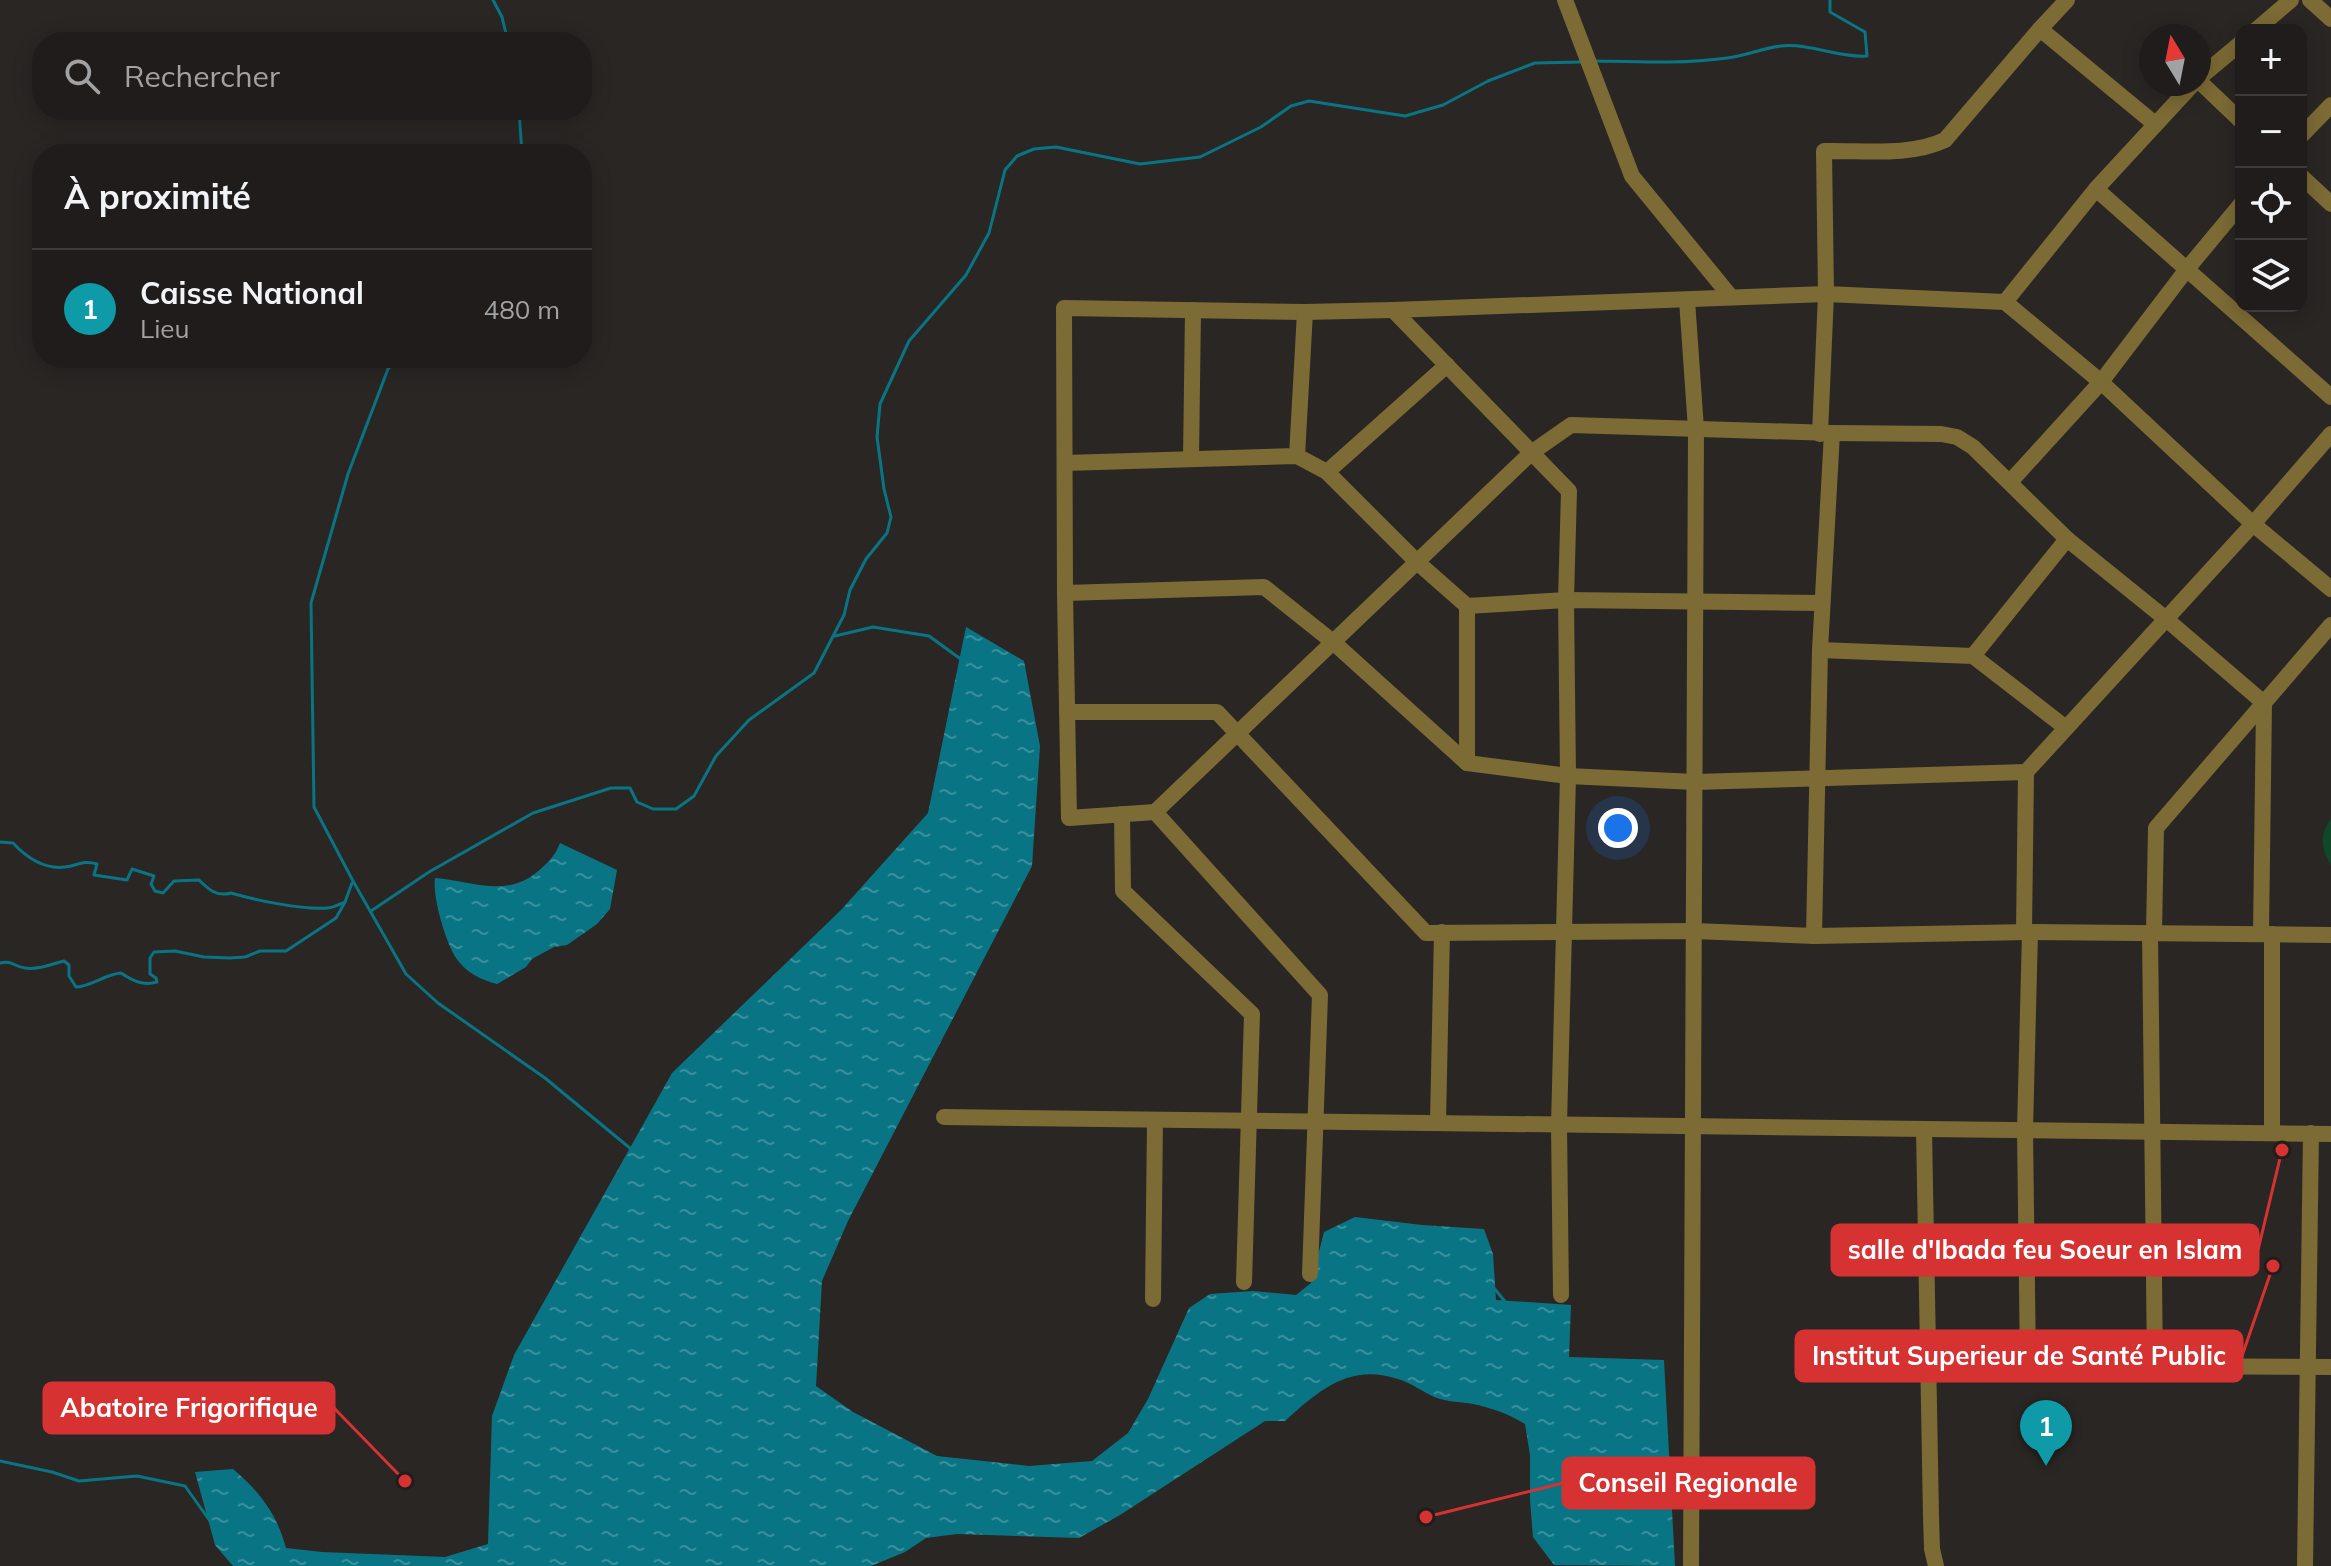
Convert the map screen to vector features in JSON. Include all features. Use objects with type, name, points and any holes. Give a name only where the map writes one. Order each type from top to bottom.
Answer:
[{"type":"street","points":[[1565,0],[1632,176],[1731,297]]},
{"type":"street","points":[[1814,936],[1826,434],[1824,151],[1911,150],[1929,148],[1945,140],[2067,0]]},
{"type":"street","points":[[2263,24],[2291,0]]},
{"type":"street","points":[[2310,0],[2331,19]]},
{"type":"street","points":[[2040,29],[2155,124]]},
{"type":"street","points":[[2211,69],[2235,48]]},
{"type":"street","points":[[2211,92],[2235,115]]},
{"type":"street","points":[[2005,302],[2096,189],[2182,96]]},
{"type":"street","points":[[2307,130],[2331,105]]},
{"type":"street","points":[[2307,182],[2331,204]]},
{"type":"street","points":[[2096,189],[2331,397]]},
{"type":"street","points":[[2010,482],[2101,382],[2235,211]]},
{"type":"street","points":[[2272,1133],[2264,703],[2067,539],[1973,447],[1957,437],[1941,434],[1826,434],[1571,425],[1531,453],[1155,812],[1069,818],[1064,308],[1305,312],[1826,294],[2005,302],[2101,382],[2253,524],[2331,589]]},
{"type":"street","points":[[1687,300],[1696,429],[1691,1565]]},
{"type":"street","points":[[1191,459],[1193,310]]},
{"type":"street","points":[[1393,310],[1569,491],[1566,600],[1568,776],[1559,1125],[1561,1295]]},
{"type":"street","points":[[1297,456],[1305,312]]},
{"type":"street","points":[[1327,472],[1447,365]]},
{"type":"street","points":[[2028,1366],[2026,772],[2331,434]]},
{"type":"street","points":[[1065,463],[1297,456],[1327,472],[1417,562],[1467,606],[1566,600],[1822,603]]},
{"type":"street","points":[[1973,656],[2067,539]]},
{"type":"street","points":[[1065,593],[1264,587],[1333,642],[1467,763],[1568,776],[1695,782],[2026,772]]},
{"type":"street","points":[[1467,606],[1467,763]]},
{"type":"street","points":[[2155,1366],[2152,933],[2156,828],[2331,625]]},
{"type":"street","points":[[1820,650],[1973,656],[2066,728]]},
{"type":"street","points":[[1067,712],[1217,712],[1426,933],[1695,931],[1814,936],[2027,932],[2331,935]]},
{"type":"street","points":[[1155,812],[1320,995],[1310,1274]]},
{"type":"street","points":[[1122,814],[1123,891],[1252,1014],[1244,1282]]},
{"type":"street","points":[[1438,1123],[1442,932]]},
{"type":"street","points":[[944,1117],[2331,1134]]},
{"type":"street","points":[[1153,1299],[1155,1120]]},
{"type":"street","points":[[1924,1129],[1932,1549],[1936,1566]]},
{"type":"street","points":[[2305,1566],[2311,1133]]},
{"type":"street","points":[[1930,1365],[2331,1367]]},
{"type":"green space","points":[[2331,819],[2331,865],[2323,842]]},
{"type":"water","points":[[966,627],[1024,661],[1040,746],[1032,866],[848,1221],[822,1281],[816,1386],[853,1412],[937,1456],[1029,1466],[1092,1461],[1128,1433],[1148,1399],[1189,1308],[1210,1294],[1253,1291],[1296,1295],[1311,1283],[1324,1232],[1355,1217],[1484,1229],[1493,1254],[1496,1300],[1571,1305],[1569,1357],[1664,1360],[1675,1566],[1554,1565],[1533,1537],[1530,1455],[1525,1424],[1487,1407],[1437,1398],[1398,1379],[1365,1374],[1336,1382],[1285,1421],[1265,1421],[1079,1538],[957,1534],[926,1538],[905,1552],[871,1566],[233,1566],[215,1545],[195,1472],[233,1469],[266,1504],[278,1524],[286,1548],[445,1557],[488,1544],[492,1416],[514,1355],[672,1073],[841,910],[928,813]]},
{"type":"water","points":[[560,843],[617,870],[610,909],[597,924],[567,945],[554,947],[532,959],[526,967],[497,984],[471,973],[454,955],[445,934],[438,909],[435,878],[488,886],[513,884],[541,869]]},
{"type":"waterway","points":[[493,0],[506,32]]},
{"type":"waterway","points":[[1597,61],[1711,60],[1792,46],[1867,56],[1865,32],[1830,12],[1830,0]]},
{"type":"waterway","points":[[371,911],[429,872],[533,813],[611,788],[630,788],[637,802],[653,809],[676,809],[694,796],[716,756],[749,720],[814,673],[844,615],[850,590],[866,559],[887,533],[891,517],[877,437],[880,404],[909,341],[966,275],[989,233],[1005,170],[1017,156],[1034,149],[1056,147],[1140,164],[1200,157],[1261,127],[1291,106],[1309,101],[1405,116],[1443,105],[1488,81],[1535,63],[1581,62]]},
{"type":"waterway","points":[[520,120],[521,144]]},
{"type":"waterway","points":[[389,368],[348,474],[311,603],[314,807],[406,974],[438,1003],[545,1078],[631,1149]]},
{"type":"waterway","points":[[835,636],[873,627],[929,636],[962,660]]},
{"type":"waterway","points":[[0,842],[13,843],[46,866],[93,863],[97,864],[94,875],[127,880],[132,869],[154,876],[151,884],[155,891],[163,893],[174,881],[199,880],[217,893],[292,906],[327,908],[345,902],[352,883]]},
{"type":"waterway","points":[[0,963],[30,968],[64,961],[69,965],[69,976],[76,987],[121,973],[138,982],[152,983],[157,982],[150,974],[150,958],[154,952],[175,951],[230,958],[245,957],[260,951],[286,951],[336,918],[345,902]]},
{"type":"waterway","points":[[1494,1288],[1507,1304]]},
{"type":"waterway","points":[[0,1461],[79,1481],[137,1476],[185,1486],[210,1521]]},
{"type":"place","name":"salle d'Ibada feu Soeur en Islam","points":[[2282,1150]]},
{"type":"place","name":"Institut Superieur de Santé Public","points":[[2273,1266]]},
{"type":"place","name":"Caisse National","points":[[2046,1466]]},
{"type":"place","name":"Abatoire Frigorifique","points":[[405,1481]]},
{"type":"place","name":"Conseil Regionale","points":[[1426,1517]]}]
